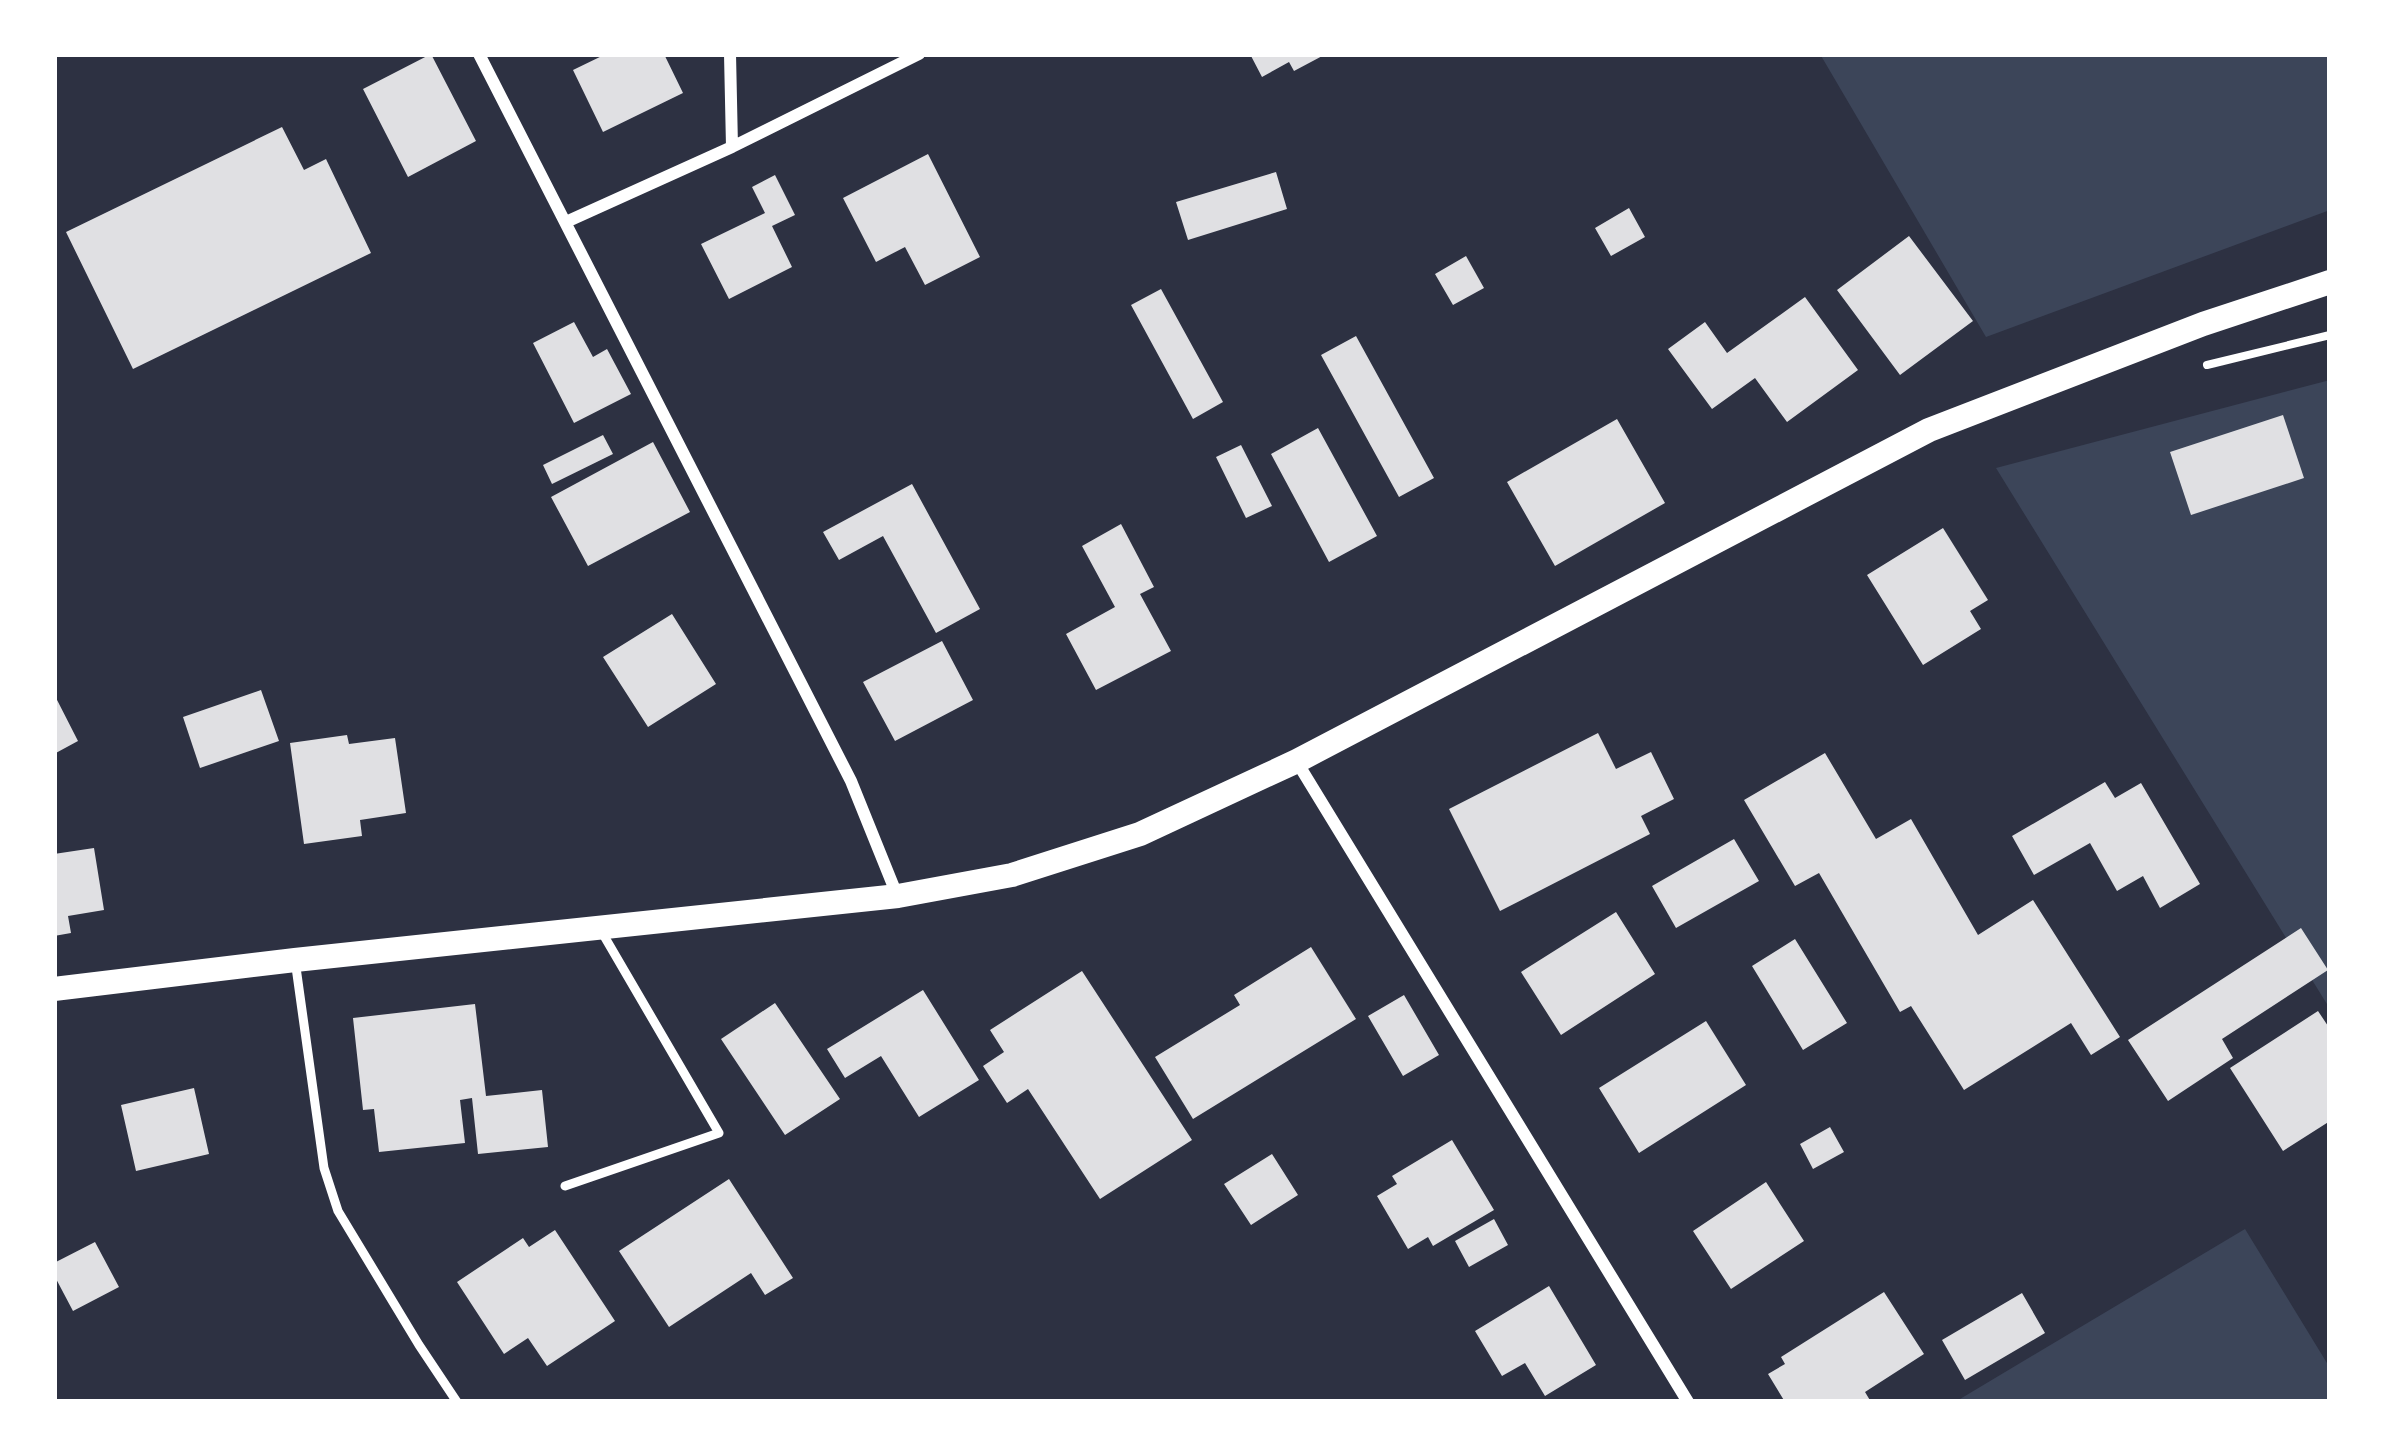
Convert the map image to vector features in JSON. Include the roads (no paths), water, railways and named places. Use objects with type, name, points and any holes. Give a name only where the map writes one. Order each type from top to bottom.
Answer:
[{"type":"main road","points":[[54,989],[898,896],[1012,875],[1140,834],[1297,760],[1929,430],[2203,324],[2330,282]]},
{"type":"street","points":[[479,54],[851,781],[898,896]]},
{"type":"street","points":[[730,54],[732,147]]},
{"type":"street","points":[[566,222],[732,147],[919,54]]},
{"type":"street","points":[[1297,760],[1688,1402]]},
{"type":"lane","points":[[566,1186],[719,1133],[600,929]]},
{"type":"lane","points":[[295,960],[324,1168],[338,1211],[457,1402]]}]
